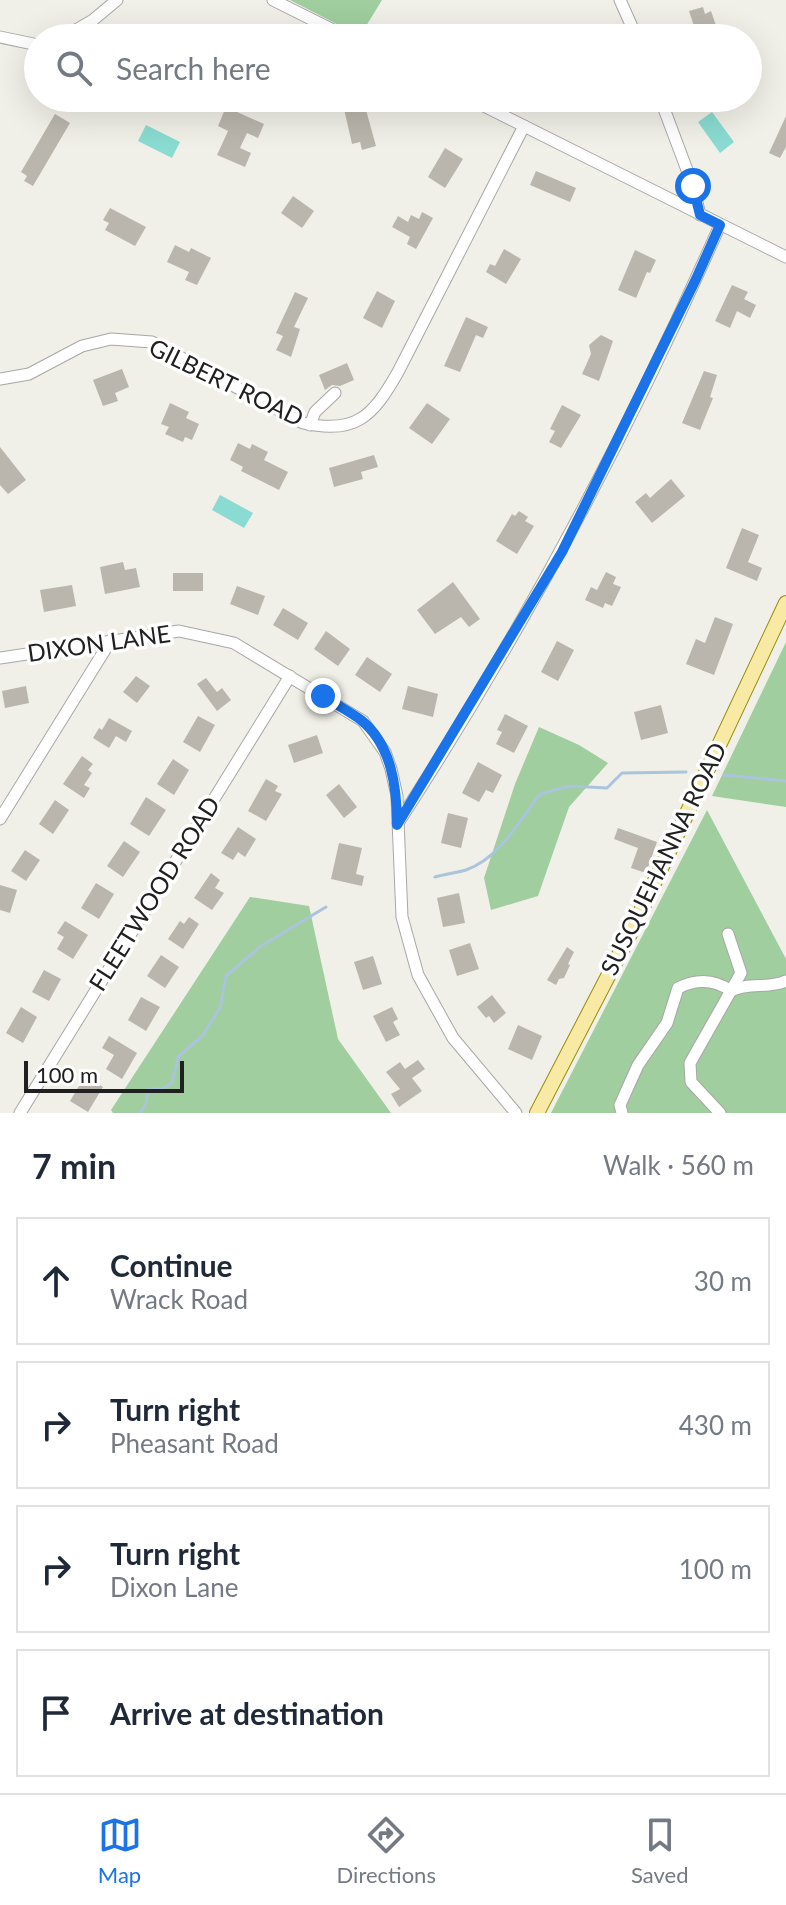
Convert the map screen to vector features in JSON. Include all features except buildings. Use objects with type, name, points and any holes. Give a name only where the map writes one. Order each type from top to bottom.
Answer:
[{"type":"main road","name":"SUSQUEHANNA ROAD","points":[[537,1113],[632,930],[786,603]]},
{"type":"street","points":[[86,24],[117,0]]},
{"type":"street","points":[[273,0],[321,24]]},
{"type":"street","points":[[620,0],[631,24]]},
{"type":"street","points":[[0,37],[24,42]]},
{"type":"street","points":[[496,112],[786,257]]},
{"type":"street","points":[[665,112],[693,186],[700,215]]},
{"type":"street","name":"GILBERT ROAD","points":[[0,379],[29,374],[82,346],[111,339],[152,342],[310,425],[347,425],[365,417],[381,402],[524,126]]},
{"type":"street","points":[[397,825],[562,552],[720,225]]},
{"type":"street","points":[[310,425],[315,412],[335,393]]},
{"type":"street","name":"DIXON LANE","points":[[0,658],[179,631],[234,643],[363,721],[385,752],[397,796],[402,917],[418,975],[453,1038],[516,1113]]},
{"type":"street","points":[[0,819],[111,640]]},
{"type":"street","name":"FLEETWOOD ROAD","points":[[20,1113],[290,676]]},
{"type":"street","points":[[720,1113],[691,1082],[690,1063],[741,973],[728,934]]},
{"type":"street","points":[[622,1113],[620,1105],[638,1065],[667,1023],[678,988],[694,980],[722,985],[731,991]]},
{"type":"street","points":[[731,991],[740,987],[778,985],[786,981]]},
{"type":"green space","points":[[290,0],[382,0],[367,24],[337,24]]},
{"type":"green space","points":[[786,642],[786,807],[712,796]]},
{"type":"green space","points":[[539,727],[579,745],[608,763],[569,807],[538,896],[491,910],[484,878],[515,784]]},
{"type":"green space","points":[[707,810],[786,959],[786,1113],[551,1113]]},
{"type":"green space","points":[[250,897],[309,906],[338,1039],[391,1113],[113,1113],[111,1110]]},
{"type":"shaded area","points":[[712,112],[734,142],[720,153],[698,122]]},
{"type":"shaded area","points":[[146,125],[180,142],[172,158],[138,141]]},
{"type":"shaded area","points":[[220,495],[253,513],[244,528],[212,510]]},
{"type":"waterway","points":[[435,877],[466,870],[489,857],[508,838],[540,794],[570,786],[607,788],[622,773],[686,772]]},
{"type":"waterway","points":[[724,775],[786,781]]},
{"type":"waterway","points":[[140,1113],[146,1104],[148,1089],[162,1089],[172,1083],[178,1057],[202,1036],[220,1008],[226,976],[261,946],[326,907]]},
{"type":"route","points":[[323,696],[363,721],[385,752],[397,796],[397,825],[562,552],[696,279],[720,225],[700,215],[693,186]]}]
